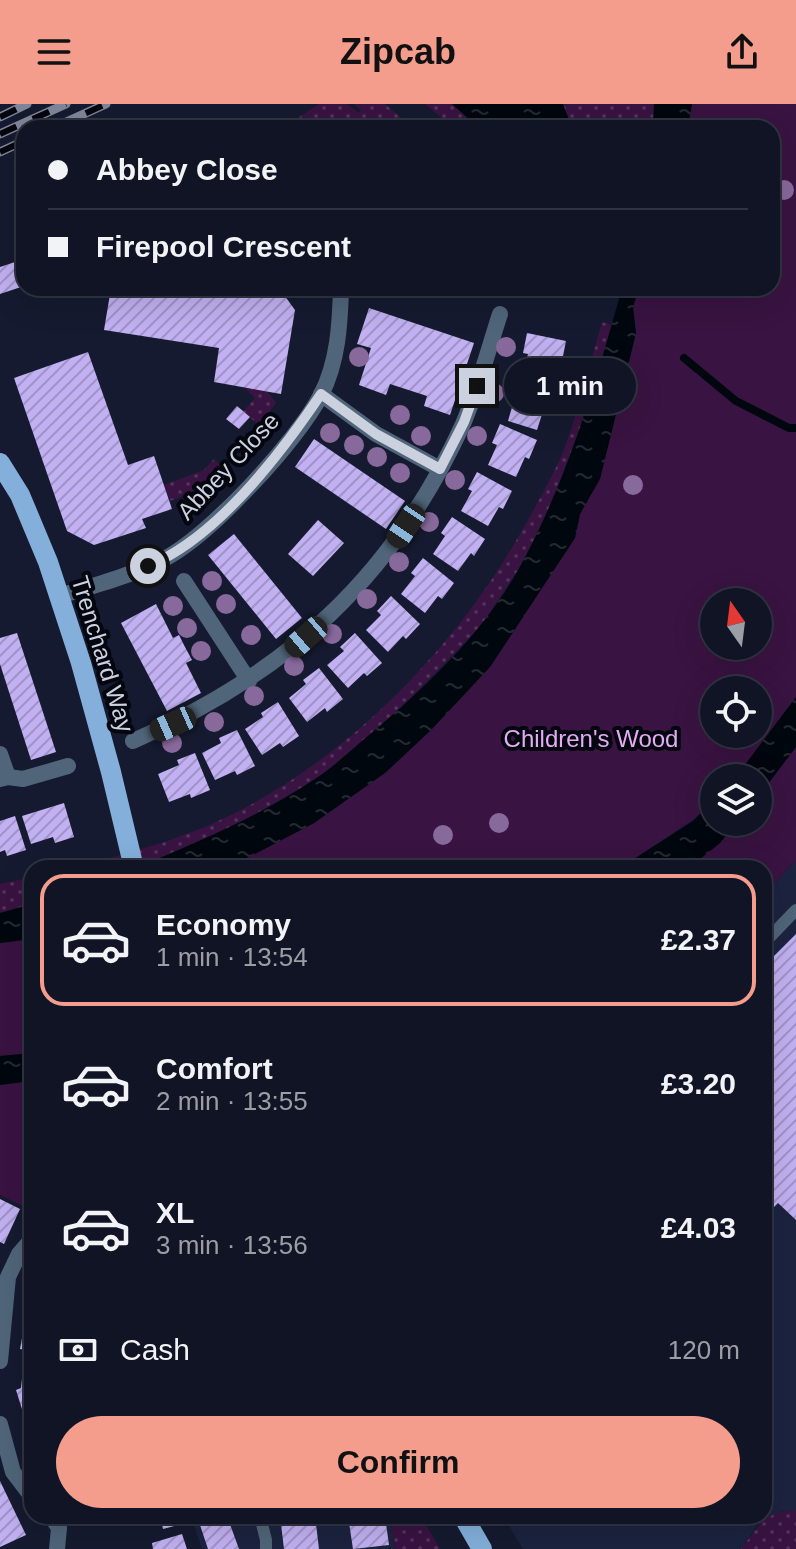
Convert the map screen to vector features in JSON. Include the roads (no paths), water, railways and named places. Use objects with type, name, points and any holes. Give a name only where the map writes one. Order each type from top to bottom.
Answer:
[{"type":"main road","name":"Trenchard Way","points":[[0,463],[28,511],[59,596],[111,772],[132,860]]},
{"type":"main road","points":[[468,1524],[482,1549]]},
{"type":"street","name":"Abbey Close","points":[[59,596],[104,583],[163,560],[217,520],[261,473],[321,394],[337,340],[340,296]]},
{"type":"street","points":[[133,741],[173,724],[249,681],[326,620],[360,584],[392,546],[440,469],[464,422],[500,314]]},
{"type":"street","points":[[321,394],[376,434],[440,469]]},
{"type":"street","points":[[184,581],[249,681]]},
{"type":"street","points":[[0,754],[4,778],[23,779],[68,766]]},
{"type":"street","points":[[0,1361],[3,1293],[24,1248]]},
{"type":"street","points":[[0,1424],[13,1472],[24,1486]]},
{"type":"street","points":[[56,1524],[59,1528],[57,1549]]},
{"type":"lane","points":[[772,935],[796,910]]},
{"type":"lane","points":[[262,1524],[266,1549]]},
{"type":"water","points":[[452,104],[563,104],[569,120],[470,120]]},
{"type":"water","points":[[654,104],[692,104],[689,120],[653,120]]},
{"type":"water","points":[[620,296],[636,296],[633,307],[636,333],[600,479],[580,514],[575,538],[490,667],[431,730],[385,773],[314,823],[243,860],[154,860],[251,817],[321,775],[408,701],[452,658],[491,612],[523,561],[568,462]]},
{"type":"water","points":[[796,697],[796,747],[772,779],[772,764],[746,764],[758,748],[772,748],[772,729]]},
{"type":"water","points":[[700,814],[700,836],[726,836],[699,860],[632,860]]},
{"type":"water","points":[[24,906],[24,940],[0,943],[0,913]]},
{"type":"water","points":[[24,1054],[24,1082],[0,1085],[0,1056]]},
{"type":"waterway","points":[[684,358],[736,401],[789,428],[796,428]]},
{"type":"railway","points":[[0,117],[27,104]]},
{"type":"railway","points":[[31,120],[66,104]]},
{"type":"railway","points":[[71,120],[106,104]]},
{"type":"railway","points":[[0,134],[16,127]]},
{"type":"railway","points":[[0,152],[16,145]]},
{"type":"park label","name":"Children's Wood","points":[[591,738]]}]
